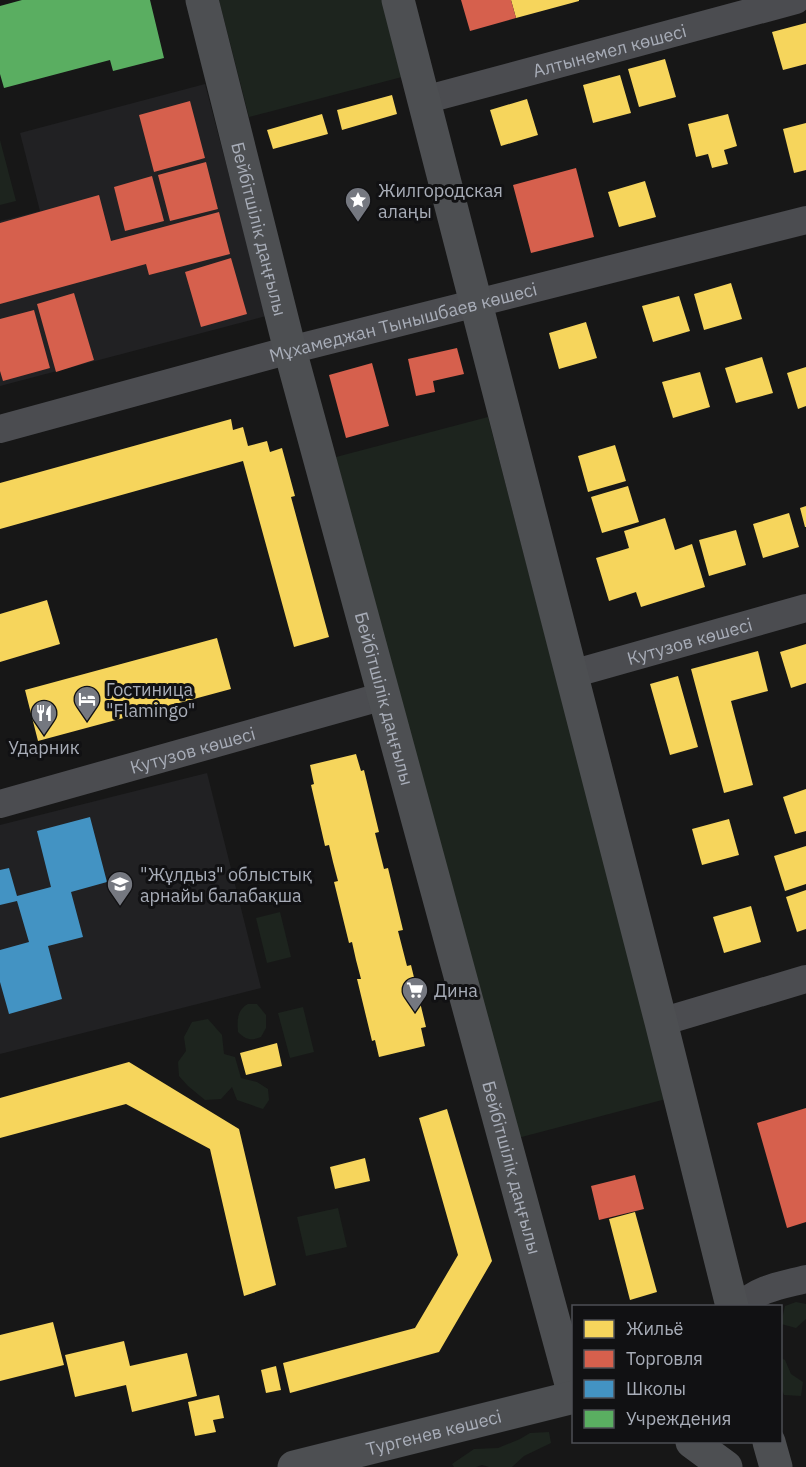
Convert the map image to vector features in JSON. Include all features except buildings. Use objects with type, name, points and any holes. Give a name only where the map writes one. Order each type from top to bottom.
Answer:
[{"type":"main road","name":"Бейбітшілік даңғылы","points":[[202,0],[291,350],[572,1392]]},
{"type":"main road","points":[[398,0],[732,1305]]},
{"type":"main road","name":"Тургенев көшесі","points":[[294,1467],[572,1396]]},
{"type":"main road","points":[[693,1443],[726,1467]]},
{"type":"main road","points":[[769,1443],[776,1467]]},
{"type":"street","name":"Алтынемел көшесі","points":[[424,100],[796,0]]},
{"type":"street","name":"Мұхамеджан Тынышбаев көшесі","points":[[0,429],[291,350],[806,220]]},
{"type":"street","name":"Кутузов көшесі","points":[[572,674],[806,608]]},
{"type":"street","name":"Кутузов көшесі","points":[[0,804],[384,696]]},
{"type":"street","points":[[661,1022],[806,979]]},
{"type":"street","points":[[742,1305],[766,1290],[806,1279]]},
{"type":"shaded area","points":[[219,0],[383,0],[402,77],[249,117]]},
{"type":"shaded area","points":[[205,84],[266,316],[0,386],[0,221],[40,211],[20,133]]},
{"type":"shaded area","points":[[0,140],[16,201],[0,205]]},
{"type":"shaded area","points":[[488,417],[666,1099],[514,1139],[336,457]]},
{"type":"shaded area","name":"\"Жұлдыз\" облыстық арнайы балабақша","points":[[207,773],[261,988],[0,1054],[0,825]]},
{"type":"shaded area","points":[[280,912],[291,957],[267,963],[256,918]]},
{"type":"shaded area","points":[[248,1004],[257,1004],[266,1015],[266,1028],[261,1037],[254,1039],[246,1038],[238,1032],[238,1016]]},
{"type":"shaded area","points":[[303,1007],[314,1052],[290,1058],[278,1013]]},
{"type":"shaded area","points":[[208,1019],[222,1035],[224,1054],[235,1057],[241,1078],[257,1082],[268,1089],[269,1100],[263,1109],[237,1100],[232,1087],[221,1099],[205,1100],[179,1076],[178,1062],[186,1051],[184,1037],[192,1022]]},
{"type":"shaded area","points":[[338,1208],[347,1247],[306,1256],[297,1217]]},
{"type":"shaded area","points":[[796,1302],[806,1304],[806,1319],[796,1328],[782,1324],[785,1306]]},
{"type":"shaded area","points":[[782,1358],[785,1360],[791,1374],[803,1382],[801,1396],[784,1395]]},
{"type":"shaded area","points":[[549,1432],[551,1443],[524,1456],[512,1467],[482,1465],[454,1467],[452,1464],[474,1449],[498,1448],[530,1433]]},
{"type":"place","name":"Жилгородская алаңы","points":[[358,223]]},
{"type":"place","name":"Гостиница \"Flamingo\"","points":[[87,722]]},
{"type":"place","name":"Ударник","points":[[44,736]]},
{"type":"place","name":"\"Жұлдыз\" облыстық арнайы балабақша","points":[[120,907]]},
{"type":"place","name":"Дина","points":[[415,1013]]}]
